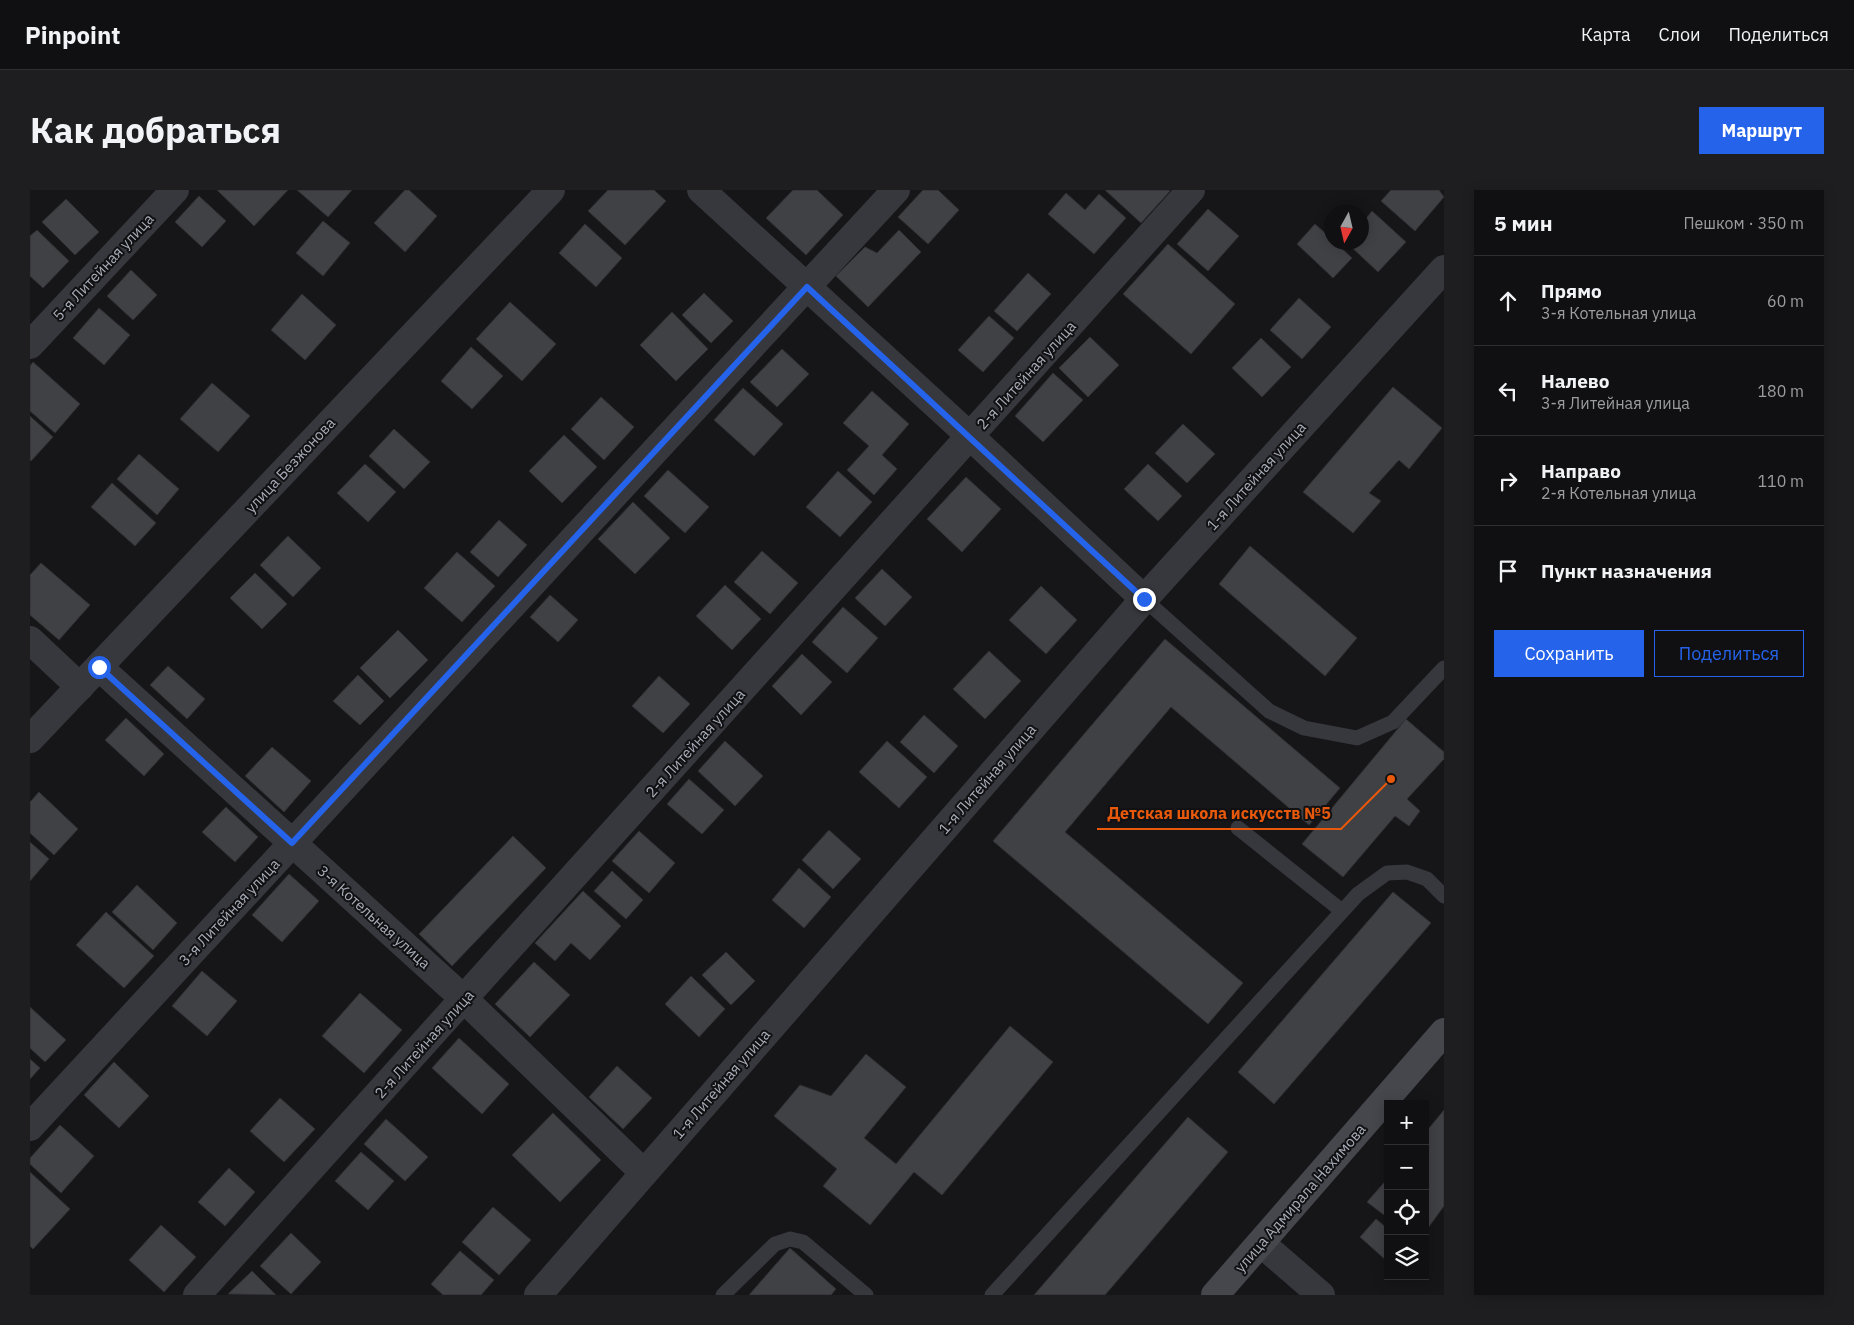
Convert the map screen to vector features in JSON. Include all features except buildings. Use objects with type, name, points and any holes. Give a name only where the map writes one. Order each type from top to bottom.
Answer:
[{"type":"main road","name":"улица Адмирала Нахимова","points":[[1215,1295],[1262,1244],[1444,1032]]},
{"type":"street","name":"5-я Литейная улица","points":[[30,345],[175,190]]},
{"type":"street","name":"улица Безжонова","points":[[30,739],[551,190]]},
{"type":"street","points":[[701,190],[971,437],[1144,599]]},
{"type":"street","name":"3-я Литейная улица","points":[[30,1128],[896,190]]},
{"type":"street","name":"2-я Литейная улица","points":[[197,1295],[971,437],[1191,190]]},
{"type":"street","name":"1-я Литейная улица","points":[[538,1295],[1144,599],[1444,269]]},
{"type":"street","points":[[30,640],[80,687]]},
{"type":"street","name":"3-я Котельная улица","points":[[99,667],[464,999],[644,1174]]},
{"type":"street","points":[[1262,1244],[1321,1295]]},
{"type":"lane","points":[[1144,599],[1269,712],[1304,728],[1357,738],[1393,722],[1444,668]]},
{"type":"lane","points":[[1238,828],[1342,911]]},
{"type":"lane","points":[[992,1295],[1358,894],[1387,873],[1407,872],[1427,879],[1444,896]]},
{"type":"lane","points":[[723,1295],[775,1244],[790,1239],[803,1242],[866,1295]]},
{"type":"place","name":"Детская школа искусств №5","points":[[1391,779]]},
{"type":"route","points":[[99,667],[292,843],[807,287],[1144,599]]}]
